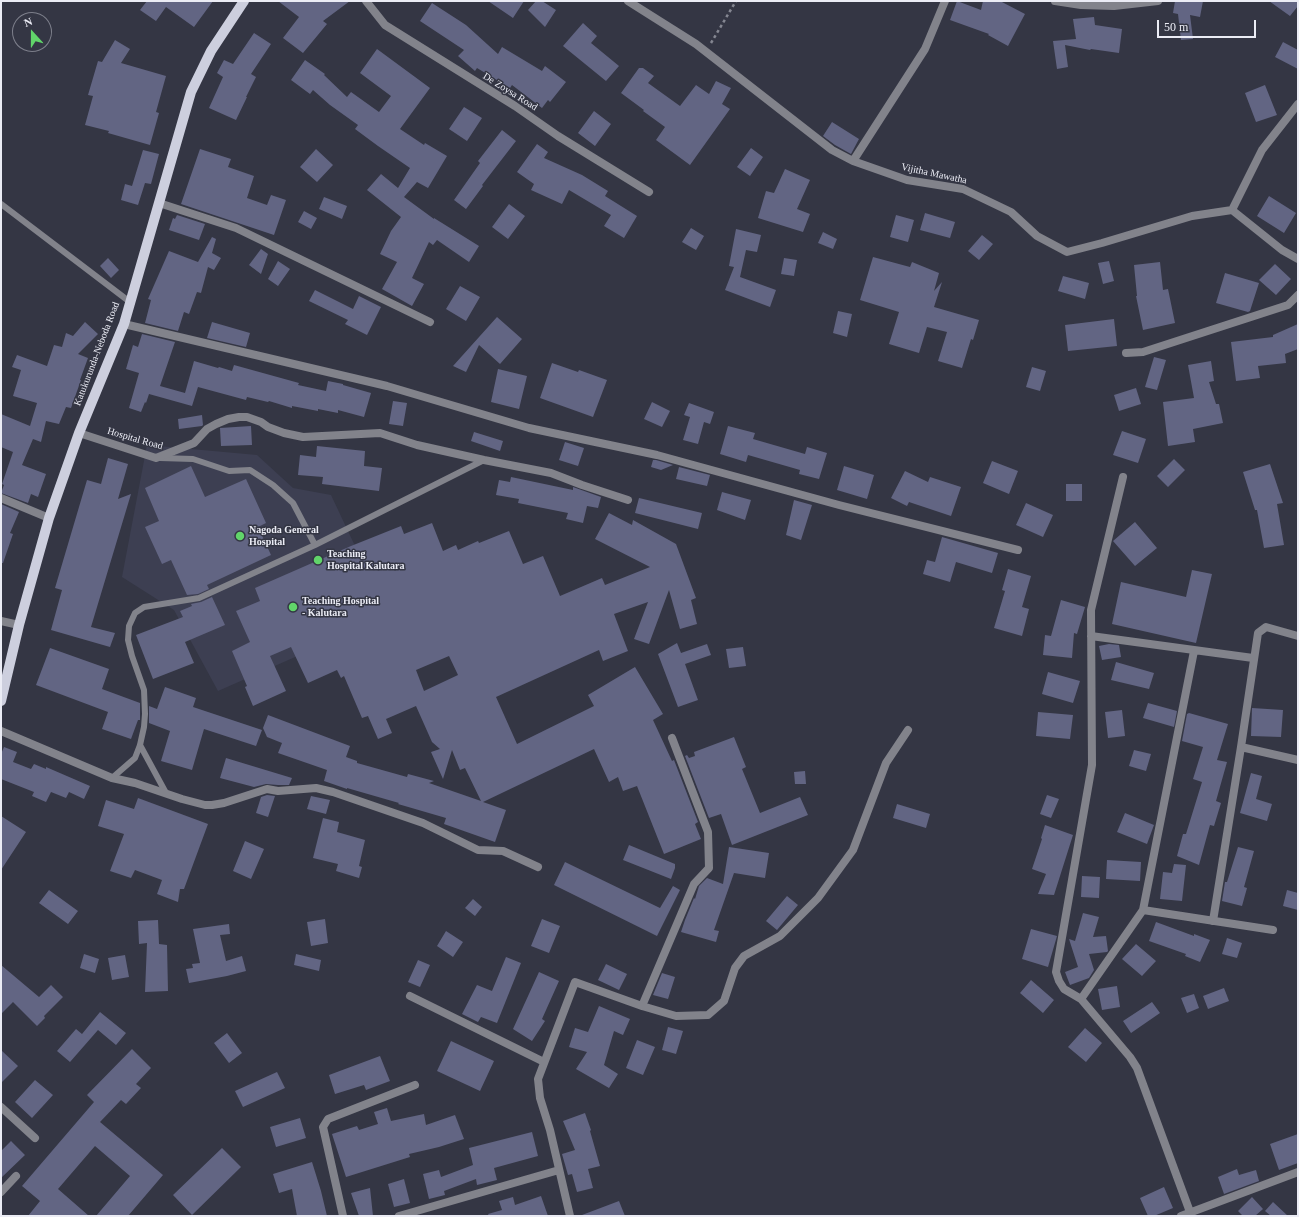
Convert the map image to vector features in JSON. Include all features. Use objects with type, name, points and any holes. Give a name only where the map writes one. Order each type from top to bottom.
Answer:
[{"type":"main road","name":"Katukurunda-Neboda Road","points":[[1,701],[19,625],[49,518],[79,433],[124,324],[191,92],[211,51],[244,1]]},
{"type":"street","name":"De Zoysa Road","points":[[366,1],[385,25],[515,106],[558,136],[649,192]]},
{"type":"street","name":"Vijitha Mawatha","points":[[628,1],[696,44],[832,150],[854,161],[907,180],[963,188],[1011,212],[1037,236],[1067,252],[1192,216],[1232,210]]},
{"type":"street","points":[[854,161],[925,49],[945,1]]},
{"type":"street","points":[[1055,1],[1114,6],[1158,1]]},
{"type":"street","points":[[1298,104],[1262,150],[1232,210],[1282,250],[1298,259]]},
{"type":"street","points":[[159,203],[236,228],[430,322]]},
{"type":"street","points":[[1126,353],[1142,352],[1288,305],[1298,295]]},
{"type":"street","points":[[124,324],[387,386],[529,428],[657,455],[840,505],[1018,550]]},
{"type":"street","points":[[156,458],[194,443],[207,430],[228,418],[247,417],[262,422],[268,427],[284,433],[303,437],[380,433],[417,445],[551,473],[628,500]]},
{"type":"street","name":"Hospital Road","points":[[79,433],[156,458]]},
{"type":"street","points":[[1123,477],[1091,610],[1092,765],[1056,972],[1064,989],[1080,999],[1130,1057],[1137,1068],[1190,1212]]},
{"type":"street","points":[[1,498],[49,518]]},
{"type":"street","points":[[1,621],[19,625]]},
{"type":"street","points":[[1213,921],[1258,633],[1266,627],[1298,636]]},
{"type":"street","points":[[1091,636],[1253,658]]},
{"type":"street","points":[[1080,999],[1143,910],[1194,651]]},
{"type":"street","points":[[570,1216],[550,1130],[540,1098],[538,1079],[575,982],[642,1006],[676,1016],[708,1015],[724,1001],[735,968],[744,956],[780,936],[818,898],[854,850],[886,763],[908,730]]},
{"type":"street","points":[[1,731],[112,778],[134,783],[205,805],[212,806],[267,789],[278,791],[316,788],[333,792],[423,823],[478,850],[503,852],[538,868]]},
{"type":"street","points":[[642,1006],[694,884],[709,868],[708,832],[672,738]]},
{"type":"street","points":[[1241,747],[1298,760]]},
{"type":"street","points":[[1143,910],[1273,930]]},
{"type":"street","points":[[410,996],[544,1062]]},
{"type":"street","points":[[343,1216],[323,1127],[328,1119],[415,1085]]},
{"type":"street","points":[[1,1107],[35,1138]]},
{"type":"street","points":[[399,1216],[559,1170]]},
{"type":"street","points":[[1181,1216],[1298,1172]]},
{"type":"street","points":[[1,1192],[16,1176]]},
{"type":"lane","points":[[1,204],[130,302]]},
{"type":"lane","name":"Hospital Road","points":[[156,458],[193,459],[229,471],[250,470],[273,484],[293,503],[315,546]]},
{"type":"lane","points":[[112,778],[135,758],[140,746],[145,714],[144,690],[128,640],[129,626],[135,613],[144,607],[199,598],[315,546],[484,460]]},
{"type":"lane","points":[[140,746],[166,793]]},
{"type":"path","points":[[706,52],[736,1]]},
{"type":"shaded area","name":"Nagoda General Hospital","points":[[147,445],[257,455],[293,488],[331,495],[388,616],[218,691],[174,610],[122,577]]},
{"type":"building","points":[[147,1],[213,1],[194,27],[166,7],[156,21],[140,10]]},
{"type":"building","points":[[278,1],[350,1],[323,21],[327,24],[303,53],[283,38],[299,17]]},
{"type":"building","points":[[488,1],[524,1],[513,18]]},
{"type":"building","points":[[536,1],[542,1],[556,10],[545,27],[528,10]]},
{"type":"building","points":[[957,1],[981,10],[983,1],[1000,1],[1025,14],[1008,46],[988,35],[989,34],[950,20]]},
{"type":"building","points":[[1175,1],[1203,1],[1200,17],[1190,15],[1193,39],[1181,40],[1178,14],[1173,13]]},
{"type":"building","points":[[1269,1],[1298,1],[1298,6],[1290,16]]},
{"type":"building","points":[[432,3],[466,25],[498,54],[502,47],[542,71],[545,66],[566,82],[550,102],[548,100],[542,108],[512,85],[510,88],[477,68],[475,71],[458,56],[464,50],[420,21]]},
{"type":"building","points":[[1094,17],[1095,25],[1122,29],[1119,53],[1090,50],[1065,45],[1068,67],[1057,69],[1053,41],[1076,39],[1073,19]]},
{"type":"building","points":[[583,23],[597,36],[591,43],[619,66],[606,81],[563,46]]},
{"type":"building","points":[[254,33],[271,44],[251,74],[256,77],[236,120],[209,108],[223,77],[217,73],[224,60],[233,64]]},
{"type":"building","points":[[115,40],[130,49],[121,63],[166,76],[156,112],[159,113],[150,145],[108,133],[109,131],[85,125],[93,96],[88,95],[98,61],[102,62]]},
{"type":"building","points":[[1283,42],[1298,50],[1298,69],[1275,57]]},
{"type":"building","points":[[377,49],[430,88],[400,129],[424,145],[425,143],[447,156],[428,188],[417,182],[404,197],[434,219],[479,246],[469,262],[437,240],[433,245],[429,242],[412,278],[424,284],[412,306],[382,289],[397,262],[380,254],[391,231],[401,217],[367,190],[381,174],[398,188],[410,168],[355,129],[358,125],[330,105],[313,90],[310,94],[291,80],[305,60],[325,74],[324,75],[347,97],[351,92],[379,112],[391,96],[360,73]]},
{"type":"building","points":[[639,68],[643,68],[654,76],[648,83],[680,106],[696,85],[709,94],[716,81],[731,88],[722,104],[730,109],[690,165],[656,140],[665,127],[621,93]]},
{"type":"building","points":[[1265,85],[1277,115],[1256,122],[1245,93]]},
{"type":"building","points":[[464,107],[482,118],[467,141],[449,129]]},
{"type":"building","points":[[594,111],[611,124],[595,146],[578,133]]},
{"type":"building","points":[[832,122],[859,139],[851,154],[823,136]]},
{"type":"building","points":[[502,130],[516,141],[482,185],[483,186],[466,209],[454,200],[480,163],[478,161]]},
{"type":"building","points":[[537,144],[548,152],[544,158],[582,175],[608,191],[605,196],[637,216],[624,238],[604,226],[611,215],[569,190],[562,204],[531,190],[534,184],[517,172]]},
{"type":"building","points":[[751,148],[763,157],[750,176],[737,167]]},
{"type":"building","points":[[200,149],[231,159],[228,167],[254,176],[247,198],[267,205],[271,195],[286,200],[274,235],[181,204]]},
{"type":"building","points":[[316,149],[333,165],[317,182],[300,167]]},
{"type":"building","points":[[143,150],[159,154],[151,184],[145,183],[138,205],[121,200],[125,184],[132,186]]},
{"type":"building","points":[[785,169],[810,180],[797,209],[810,214],[803,232],[758,218],[766,191],[774,193]]},
{"type":"building","points":[[1269,196],[1296,213],[1284,233],[1257,216]]},
{"type":"building","points":[[324,197],[347,206],[342,219],[319,209]]},
{"type":"building","points":[[509,204],[525,216],[508,239],[492,227]]},
{"type":"building","points":[[304,211],[317,218],[311,229],[298,222]]},
{"type":"building","points":[[925,213],[955,222],[950,238],[920,230]]},
{"type":"building","points":[[177,215],[205,224],[199,240],[169,230],[173,218],[175,219]]},
{"type":"building","points":[[896,215],[914,220],[908,242],[890,237]]},
{"type":"building","points":[[691,228],[704,236],[696,250],[682,242]]},
{"type":"building","points":[[736,229],[761,235],[757,252],[746,250],[740,277],[776,290],[770,307],[725,290],[734,267],[729,266]]},
{"type":"building","points":[[823,232],[837,239],[833,249],[818,243]]},
{"type":"building","points":[[982,235],[993,244],[979,260],[968,251]]},
{"type":"building","points":[[212,237],[216,239],[212,253],[221,258],[214,270],[208,267],[201,293],[197,292],[189,314],[184,312],[178,331],[145,323],[151,300],[148,299],[169,251],[198,262]]},
{"type":"building","points":[[261,249],[268,254],[261,274],[249,265]]},
{"type":"building","points":[[873,257],[910,267],[912,262],[939,273],[934,291],[942,282],[934,307],[979,320],[962,368],[938,361],[947,332],[927,327],[919,353],[889,344],[899,312],[860,300]]},
{"type":"building","points":[[108,258],[119,270],[111,278],[100,266]]},
{"type":"building","points":[[784,258],[797,260],[794,276],[781,274]]},
{"type":"building","points":[[278,261],[290,269],[278,286],[268,279]]},
{"type":"building","points":[[1109,261],[1114,281],[1103,284],[1098,263]]},
{"type":"building","points":[[1160,262],[1163,290],[1168,289],[1175,323],[1143,330],[1136,296],[1134,265]]},
{"type":"building","points":[[1275,264],[1291,279],[1276,295],[1259,280]]},
{"type":"building","points":[[1225,273],[1259,283],[1250,311],[1248,312],[1216,303]]},
{"type":"building","points":[[1063,276],[1089,283],[1085,299],[1058,291]]},
{"type":"building","points":[[460,286],[480,297],[466,321],[446,309]]},
{"type":"building","points":[[315,290],[353,309],[359,296],[381,307],[367,335],[345,324],[348,320],[309,301]]},
{"type":"building","points":[[838,311],[852,314],[847,337],[833,333]]},
{"type":"building","points":[[497,317],[522,339],[500,364],[479,345],[466,372],[453,366]]},
{"type":"building","points":[[1114,319],[1117,346],[1068,351],[1065,325]]},
{"type":"building","points":[[85,322],[98,334],[78,354],[88,358],[71,408],[66,407],[59,424],[46,421],[41,442],[33,439],[22,465],[46,474],[38,497],[31,494],[28,503],[1,493],[4,485],[2,484],[13,452],[1,447],[1,414],[30,426],[37,403],[13,396],[21,370],[12,367],[17,355],[47,366],[54,345],[62,347],[66,333],[73,336]]},
{"type":"building","points":[[212,322],[250,333],[246,347],[207,338]]},
{"type":"building","points":[[1298,324],[1298,349],[1285,354],[1286,363],[1258,366],[1260,378],[1236,381],[1231,342],[1273,337],[1273,335]]},
{"type":"building","points":[[142,334],[175,342],[160,386],[185,393],[194,361],[232,371],[234,365],[299,383],[298,385],[326,391],[328,381],[371,393],[364,417],[338,410],[338,413],[318,409],[318,411],[292,406],[292,408],[269,401],[247,397],[246,400],[198,387],[192,406],[149,394],[141,412],[129,408],[139,373],[126,369],[133,345],[138,347]]},
{"type":"building","points":[[1154,357],[1166,360],[1157,390],[1145,387]]},
{"type":"building","points":[[1211,361],[1214,381],[1209,382],[1216,404],[1219,404],[1223,423],[1193,429],[1195,442],[1168,446],[1163,402],[1194,398],[1188,365]]},
{"type":"building","points":[[552,363],[578,372],[579,370],[607,380],[593,417],[540,398]]},
{"type":"building","points":[[1032,367],[1046,371],[1040,391],[1026,387]]},
{"type":"building","points":[[498,369],[527,376],[519,409],[491,402]]},
{"type":"building","points":[[1136,388],[1141,404],[1119,411],[1114,395]]},
{"type":"building","points":[[393,401],[407,403],[403,426],[389,424]]},
{"type":"building","points":[[652,402],[670,411],[662,427],[644,419]]},
{"type":"building","points":[[689,403],[714,412],[710,424],[704,422],[698,444],[683,440],[690,417],[684,415]]},
{"type":"building","points":[[202,415],[202,426],[179,429],[178,419]]},
{"type":"building","points":[[251,426],[252,445],[221,446],[220,428]]},
{"type":"building","points":[[728,426],[755,433],[753,439],[805,454],[807,447],[827,453],[819,479],[799,474],[800,470],[748,455],[746,462],[720,454]]},
{"type":"building","points":[[1122,431],[1146,439],[1138,463],[1113,455]]},
{"type":"building","points":[[474,432],[503,441],[500,451],[471,441]]},
{"type":"building","points":[[565,442],[584,448],[578,466],[559,460]]},
{"type":"building","points":[[317,446],[365,451],[364,466],[382,468],[379,491],[322,484],[323,477],[298,475],[300,455],[316,457]]},
{"type":"building","points":[[108,458],[128,464],[118,499],[131,494],[91,627],[115,633],[110,647],[51,630],[62,590],[55,588],[87,480],[101,484]]},
{"type":"building","points":[[1174,459],[1185,470],[1168,487],[1157,476]]},
{"type":"building","points":[[653,460],[673,465],[661,470],[651,467]]},
{"type":"building","points":[[992,461],[1018,471],[1009,494],[983,483]]},
{"type":"building","points":[[1270,464],[1283,503],[1277,504],[1284,545],[1264,548],[1257,510],[1255,510],[1243,472]]},
{"type":"building","points":[[191,466],[205,497],[246,479],[266,523],[258,527],[271,555],[207,585],[209,589],[198,594],[187,595],[171,560],[162,564],[145,527],[159,521],[145,488]]},
{"type":"building","points":[[844,466],[874,475],[867,499],[837,490]]},
{"type":"building","points":[[679,467],[710,475],[707,486],[676,479]]},
{"type":"building","points":[[905,471],[928,482],[930,477],[961,487],[951,516],[909,502],[907,506],[891,498]]},
{"type":"building","points":[[511,477],[573,490],[573,487],[601,497],[598,508],[587,506],[583,523],[566,519],[568,513],[518,503],[519,499],[496,495],[499,480],[510,482]]},
{"type":"building","points":[[1066,484],[1082,484],[1082,501],[1066,501]]},
{"type":"building","points":[[722,492],[751,500],[745,520],[717,510]]},
{"type":"building","points":[[639,498],[702,513],[698,529],[635,513]]},
{"type":"building","points":[[794,500],[812,505],[801,540],[786,535]]},
{"type":"building","points":[[1026,503],[1053,515],[1043,537],[1016,525]]},
{"type":"building","points":[[1,504],[19,512],[10,533],[13,534],[3,563],[1,563]]},
{"type":"building","points":[[609,513],[632,525],[633,520],[676,544],[696,598],[691,600],[697,624],[680,629],[669,590],[649,644],[634,639],[648,602],[614,614],[628,651],[603,661],[599,650],[496,697],[517,744],[594,706],[588,695],[635,667],[663,714],[653,720],[672,761],[674,760],[698,822],[695,824],[701,839],[664,854],[637,786],[623,791],[618,777],[609,782],[594,749],[483,802],[506,810],[495,842],[444,824],[446,818],[324,781],[327,770],[278,753],[282,743],[267,737],[263,728],[268,715],[350,746],[346,757],[357,761],[357,763],[407,777],[408,774],[434,781],[429,783],[481,801],[465,768],[460,770],[452,750],[443,779],[431,752],[440,749],[432,742],[416,706],[386,719],[392,733],[378,739],[368,716],[362,718],[344,676],[341,678],[337,670],[308,683],[291,647],[270,656],[286,691],[253,706],[245,687],[247,686],[232,651],[250,642],[236,611],[260,601],[255,588],[401,526],[404,534],[432,523],[443,551],[456,545],[458,550],[478,541],[479,543],[509,531],[523,564],[543,556],[560,596],[602,578],[605,585],[650,567],[595,539]],"holes":[[[449,656],[458,675],[424,691],[416,670]]]},
{"type":"building","points":[[1135,522],[1157,548],[1135,566],[1113,541]]},
{"type":"building","points":[[942,537],[998,553],[992,573],[956,562],[950,582],[923,574],[927,560],[935,562]]},
{"type":"building","points":[[1008,569],[1031,576],[1022,607],[1029,609],[1022,636],[994,628],[1005,591],[1002,590]]},
{"type":"building","points":[[1192,570],[1212,574],[1196,643],[1112,624],[1121,582],[1186,597]]},
{"type":"building","points":[[212,597],[225,625],[185,642],[194,663],[153,679],[136,635],[183,617],[180,611],[192,606],[191,604],[201,602]]},
{"type":"building","points":[[1061,600],[1085,607],[1077,634],[1074,633],[1072,658],[1043,655],[1045,635],[1051,636]]},
{"type":"building","points":[[677,643],[681,653],[707,644],[711,655],[685,664],[698,700],[678,707],[658,654]]},
{"type":"building","points":[[1109,644],[1119,645],[1121,657],[1102,660],[1099,646]]},
{"type":"building","points":[[743,647],[746,666],[729,668],[726,649]]},
{"type":"building","points":[[50,648],[109,669],[102,689],[140,703],[140,720],[138,720],[131,739],[102,729],[108,712],[36,685]]},
{"type":"building","points":[[1116,662],[1154,673],[1149,689],[1111,680]]},
{"type":"building","points":[[1048,672],[1080,681],[1073,703],[1042,694]]},
{"type":"building","points":[[165,687],[196,698],[193,707],[262,730],[256,746],[204,729],[192,770],[161,761],[170,731],[149,723],[149,706],[157,709]]},
{"type":"building","points":[[1148,703],[1177,711],[1174,727],[1143,718]]},
{"type":"building","points":[[1252,708],[1283,710],[1281,737],[1251,736]]},
{"type":"building","points":[[1122,710],[1125,736],[1108,738],[1105,712]]},
{"type":"building","points":[[1038,712],[1073,715],[1070,739],[1036,736]]},
{"type":"building","points":[[1189,713],[1228,724],[1217,760],[1227,762],[1216,801],[1221,803],[1214,826],[1210,825],[1199,865],[1177,856],[1183,834],[1186,834],[1202,782],[1193,779],[1203,747],[1182,741],[1187,714]]},
{"type":"building","points":[[734,737],[746,767],[742,769],[760,813],[800,797],[808,815],[732,845],[721,814],[709,818],[685,756],[687,755],[689,758],[695,756],[694,752]]},
{"type":"building","points":[[4,747],[17,752],[13,762],[31,769],[34,764],[46,769],[46,767],[90,786],[84,799],[69,792],[66,798],[51,792],[46,802],[32,796],[34,792],[1,779],[1,754]]},
{"type":"building","points":[[1134,750],[1151,754],[1146,771],[1129,766]]},
{"type":"building","points":[[226,758],[292,778],[289,785],[266,784],[254,787],[220,778]]},
{"type":"building","points":[[805,771],[806,784],[795,784],[794,772]]},
{"type":"building","points":[[1251,773],[1262,776],[1256,799],[1272,804],[1267,821],[1240,813]]},
{"type":"building","points":[[267,795],[275,796],[268,817],[256,813],[261,797]]},
{"type":"building","points":[[1047,795],[1059,799],[1051,818],[1040,814]]},
{"type":"building","points":[[311,796],[330,800],[326,814],[307,809]]},
{"type":"building","points":[[138,798],[208,824],[184,889],[180,889],[178,902],[157,894],[162,880],[135,870],[131,878],[110,871],[124,834],[98,826],[106,800],[134,809]]},
{"type":"building","points":[[897,804],[930,814],[926,828],[893,818]]},
{"type":"building","points":[[1125,813],[1154,825],[1147,844],[1117,832]]},
{"type":"building","points":[[1,816],[26,832],[1,870]]},
{"type":"building","points":[[323,818],[339,822],[337,832],[365,840],[359,866],[362,867],[359,878],[336,871],[338,864],[313,858]]},
{"type":"building","points":[[1045,825],[1073,835],[1054,895],[1038,894],[1046,874],[1032,869]]},
{"type":"building","points":[[245,841],[264,849],[251,879],[233,871]]},
{"type":"building","points":[[629,845],[675,864],[671,879],[623,860]]},
{"type":"building","points":[[729,847],[769,853],[765,878],[734,873],[714,930],[719,931],[716,942],[681,932],[699,886],[707,878],[723,884]]},
{"type":"building","points":[[1238,847],[1254,851],[1244,887],[1247,888],[1242,906],[1222,901],[1225,882],[1227,882]]},
{"type":"building","points":[[1107,860],[1141,862],[1140,881],[1106,879]]},
{"type":"building","points":[[565,862],[660,908],[673,886],[680,890],[657,936],[554,885]]},
{"type":"building","points":[[1174,864],[1186,865],[1182,901],[1160,899],[1163,872],[1172,873]]},
{"type":"building","points":[[1082,876],[1100,877],[1099,898],[1081,897]]},
{"type":"building","points":[[49,890],[78,911],[68,924],[39,903]]},
{"type":"building","points":[[1287,890],[1298,893],[1298,910],[1283,906]]},
{"type":"building","points":[[787,896],[798,905],[777,930],[766,921]]},
{"type":"building","points":[[473,899],[482,907],[475,916],[465,908]]},
{"type":"building","points":[[1083,913],[1099,917],[1093,937],[1106,936],[1108,951],[1089,954],[1094,970],[1089,978],[1070,985],[1065,972],[1078,967],[1069,939],[1075,941]]},
{"type":"building","points":[[325,919],[328,943],[311,946],[307,922]]},
{"type":"building","points":[[542,919],[560,926],[549,953],[531,946]]},
{"type":"building","points":[[158,920],[159,944],[167,945],[168,991],[145,992],[147,943],[139,944],[138,921]]},
{"type":"building","points":[[1156,922],[1194,936],[1194,934],[1210,940],[1200,962],[1185,956],[1186,954],[1149,941]]},
{"type":"building","points":[[229,924],[230,934],[220,935],[226,961],[242,956],[246,971],[189,983],[186,969],[193,968],[192,964],[200,963],[193,929]]},
{"type":"building","points":[[1031,929],[1057,936],[1048,967],[1022,959]]},
{"type":"building","points":[[446,931],[463,942],[453,957],[437,946]]},
{"type":"building","points":[[1227,938],[1242,943],[1237,958],[1222,954]]},
{"type":"building","points":[[1136,944],[1156,961],[1142,976],[1122,959]]},
{"type":"building","points":[[84,954],[99,959],[95,973],[80,968]]},
{"type":"building","points":[[296,954],[321,960],[319,971],[294,965]]},
{"type":"building","points":[[125,955],[129,977],[112,980],[108,958]]},
{"type":"building","points":[[506,957],[521,963],[497,1023],[481,1017],[478,1022],[462,1014],[477,985],[492,991]]},
{"type":"building","points":[[418,960],[430,965],[420,987],[408,982]]},
{"type":"building","points":[[606,964],[627,974],[619,990],[598,980]]},
{"type":"building","points":[[1,965],[39,997],[51,985],[63,997],[44,1016],[45,1018],[37,1026],[13,1002],[1,1014]]},
{"type":"building","points":[[539,972],[559,981],[542,1019],[545,1021],[532,1041],[513,1029]]},
{"type":"building","points":[[662,973],[675,977],[668,999],[653,995]]},
{"type":"building","points":[[1031,980],[1054,1000],[1043,1013],[1020,993]]},
{"type":"building","points":[[1117,986],[1120,1007],[1102,1010],[1098,989]]},
{"type":"building","points":[[1224,988],[1229,1001],[1208,1009],[1203,996]]},
{"type":"building","points":[[1194,994],[1199,1008],[1187,1013],[1181,998]]},
{"type":"building","points":[[1152,1002],[1160,1013],[1131,1033],[1123,1021]]},
{"type":"building","points":[[599,1006],[630,1019],[623,1035],[614,1031],[604,1065],[618,1074],[609,1088],[576,1069],[587,1052],[569,1047],[575,1028],[588,1032]]},
{"type":"building","points":[[100,1012],[126,1033],[116,1045],[98,1030],[70,1062],[57,1051],[76,1029],[82,1034]]},
{"type":"building","points":[[668,1027],[683,1031],[676,1054],[662,1050]]},
{"type":"building","points":[[1085,1028],[1102,1043],[1086,1062],[1068,1047]]},
{"type":"building","points":[[227,1033],[242,1053],[229,1063],[214,1043]]},
{"type":"building","points":[[637,1040],[655,1047],[643,1075],[626,1068]]},
{"type":"building","points":[[451,1041],[494,1061],[480,1091],[437,1071]]},
{"type":"building","points":[[132,1049],[151,1068],[136,1084],[141,1088],[126,1104],[121,1100],[100,1122],[163,1175],[128,1216],[96,1216],[130,1176],[95,1146],[58,1189],[89,1216],[28,1216],[40,1201],[22,1186],[94,1102],[87,1095]]},
{"type":"building","points":[[1,1050],[18,1066],[1,1083]]},
{"type":"building","points":[[380,1056],[390,1081],[366,1090],[364,1085],[335,1094],[329,1075]]},
{"type":"building","points":[[277,1072],[285,1088],[243,1107],[235,1091]]},
{"type":"building","points":[[35,1080],[53,1095],[32,1118],[15,1102]]},
{"type":"building","points":[[387,1108],[391,1121],[424,1114],[426,1125],[455,1115],[464,1139],[409,1154],[410,1157],[346,1177],[332,1134],[357,1126],[359,1130],[378,1124],[374,1112]]},
{"type":"building","points":[[585,1113],[600,1166],[588,1169],[593,1188],[577,1192],[572,1174],[568,1175],[562,1154],[575,1150],[563,1121]]},
{"type":"building","points":[[300,1118],[306,1138],[276,1147],[270,1127]]},
{"type":"building","points":[[532,1132],[538,1156],[494,1168],[497,1180],[477,1185],[476,1179],[444,1191],[445,1195],[429,1199],[423,1174],[439,1170],[441,1177],[473,1165],[469,1148]]},
{"type":"building","points":[[1298,1134],[1298,1163],[1279,1170],[1270,1144]]},
{"type":"building","points":[[11,1141],[25,1155],[1,1178],[1,1151]]},
{"type":"building","points":[[222,1148],[241,1167],[192,1215],[173,1195]]},
{"type":"building","points":[[312,1162],[327,1216],[297,1216],[292,1189],[279,1193],[273,1174]]},
{"type":"building","points":[[1237,1169],[1239,1175],[1256,1170],[1259,1181],[1224,1194],[1218,1177]]},
{"type":"building","points":[[404,1179],[410,1203],[394,1207],[388,1184]]},
{"type":"building","points":[[1164,1187],[1173,1208],[1154,1216],[1148,1216],[1140,1198]]},
{"type":"building","points":[[370,1188],[373,1216],[359,1216],[351,1193]]},
{"type":"building","points":[[541,1196],[548,1216],[489,1216],[488,1214],[502,1210],[499,1201],[513,1197],[515,1205]]},
{"type":"building","points":[[1252,1197],[1263,1209],[1255,1216],[1243,1216],[1238,1211]]},
{"type":"building","points":[[619,1201],[625,1216],[582,1216],[582,1215]]},
{"type":"building","points":[[1273,1202],[1288,1216],[1271,1216],[1265,1211]]},
{"type":"place","name":"Nagoda General Hospital","points":[[240,536]]},
{"type":"place","name":"Teaching Hospital Kalutara","points":[[318,560]]},
{"type":"place","name":"Teaching Hospital - Kalutara","points":[[293,607]]}]
